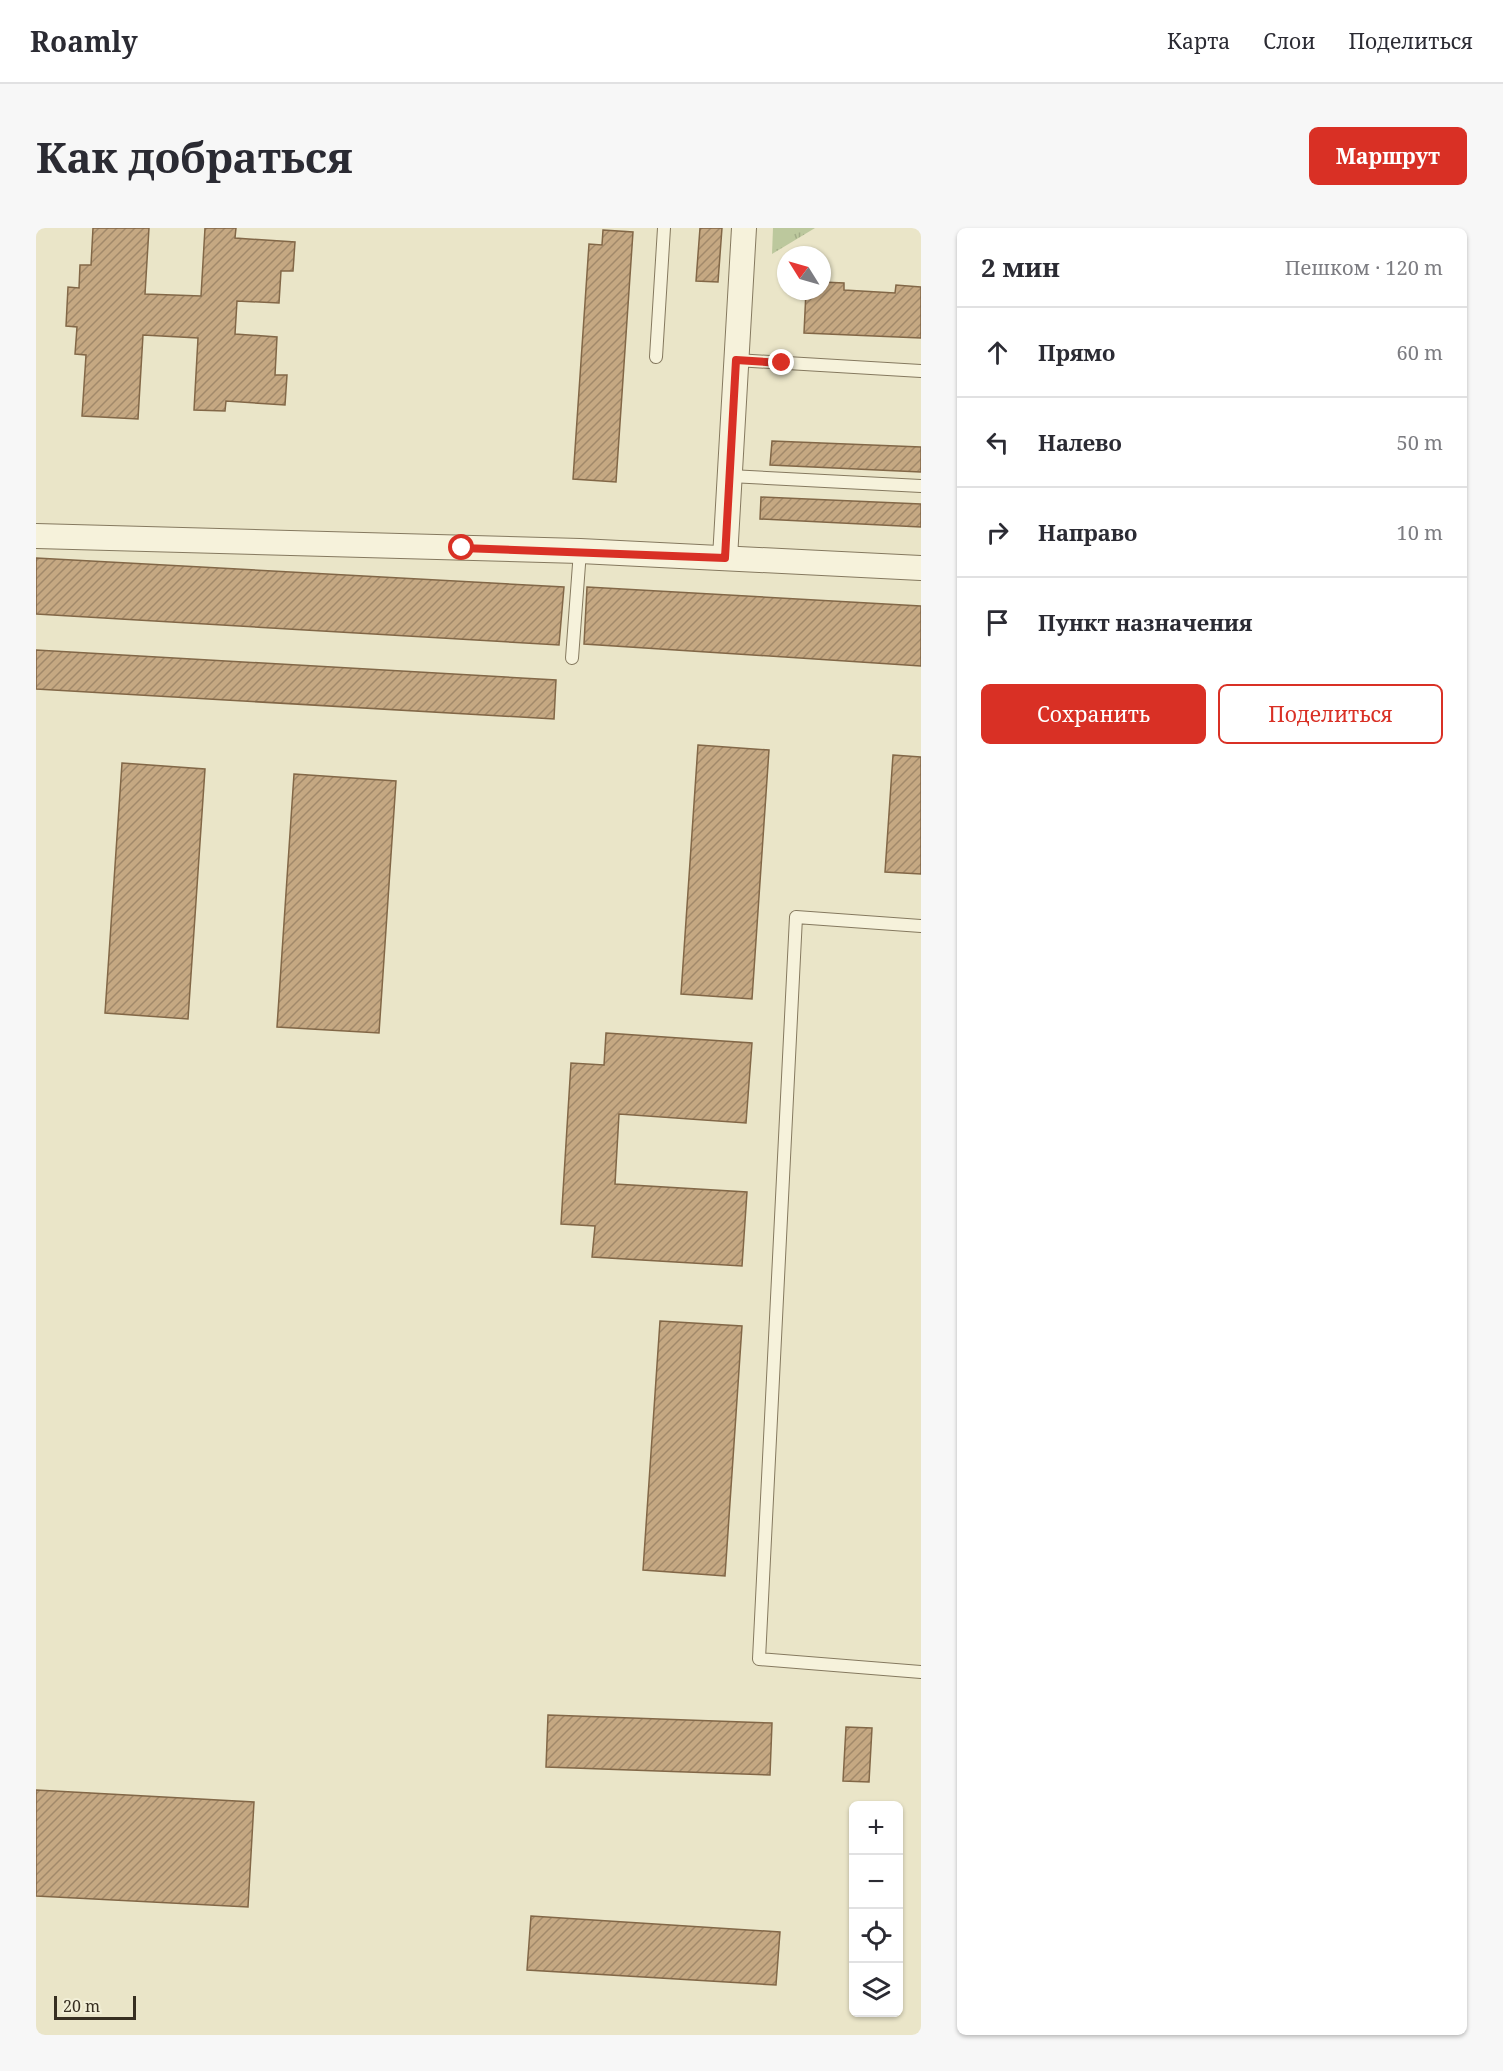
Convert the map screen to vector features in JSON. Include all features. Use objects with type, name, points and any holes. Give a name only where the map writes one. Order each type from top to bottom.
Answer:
[{"type":"street","points":[[725,558],[744,228]]},
{"type":"street","points":[[36,536],[580,551],[921,568]]},
{"type":"lane","points":[[656,357],[664,228]]},
{"type":"lane","points":[[736,360],[921,371]]},
{"type":"lane","points":[[730,476],[921,486]]},
{"type":"lane","points":[[572,658],[580,551]]},
{"type":"lane","points":[[921,926],[796,917],[759,1659],[921,1672]]},
{"type":"green space","points":[[773,228],[815,228],[785,246],[777,246],[777,251],[772,254]]},
{"type":"building","points":[[93,228],[149,228],[145,294],[201,296],[205,228],[236,228],[235,238],[295,242],[293,271],[281,271],[279,303],[237,301],[235,334],[277,337],[275,375],[287,375],[285,405],[226,401],[225,411],[194,410],[198,338],[143,335],[138,419],[82,416],[86,355],[75,354],[77,327],[66,326],[68,287],[79,288],[80,265],[91,265]]},
{"type":"building","points":[[700,228],[722,228],[718,282],[696,281]]},
{"type":"building","points":[[603,230],[633,232],[616,482],[573,479],[589,244],[602,245]]},
{"type":"building","points":[[831,282],[844,283],[844,290],[895,293],[896,285],[921,287],[921,338],[804,333],[806,300],[831,300]]},
{"type":"building","points":[[772,441],[921,447],[921,472],[770,465]]},
{"type":"building","points":[[761,497],[921,504],[921,527],[760,519]]},
{"type":"building","points":[[36,558],[564,587],[559,645],[36,614]]},
{"type":"building","points":[[587,587],[921,606],[921,666],[584,644]]},
{"type":"building","points":[[36,650],[556,680],[554,719],[36,689]]},
{"type":"building","points":[[698,745],[769,750],[752,999],[681,994]]},
{"type":"building","points":[[893,755],[921,757],[921,874],[885,872]]},
{"type":"building","points":[[122,763],[205,769],[188,1019],[105,1013]]},
{"type":"building","points":[[294,774],[396,781],[379,1033],[277,1027]]},
{"type":"building","points":[[606,1033],[752,1043],[746,1123],[619,1114],[615,1184],[747,1192],[742,1266],[592,1257],[595,1226],[561,1224],[571,1063],[604,1065]]},
{"type":"building","points":[[660,1321],[742,1326],[725,1576],[643,1570]]},
{"type":"building","points":[[548,1715],[772,1723],[770,1775],[546,1767]]},
{"type":"building","points":[[846,1727],[872,1728],[869,1782],[843,1781]]},
{"type":"building","points":[[36,1790],[254,1802],[248,1907],[36,1896]]},
{"type":"building","points":[[531,1916],[780,1932],[776,1985],[527,1970]]},
{"type":"route","points":[[462,548],[725,558],[736,360],[782,363]]}]
